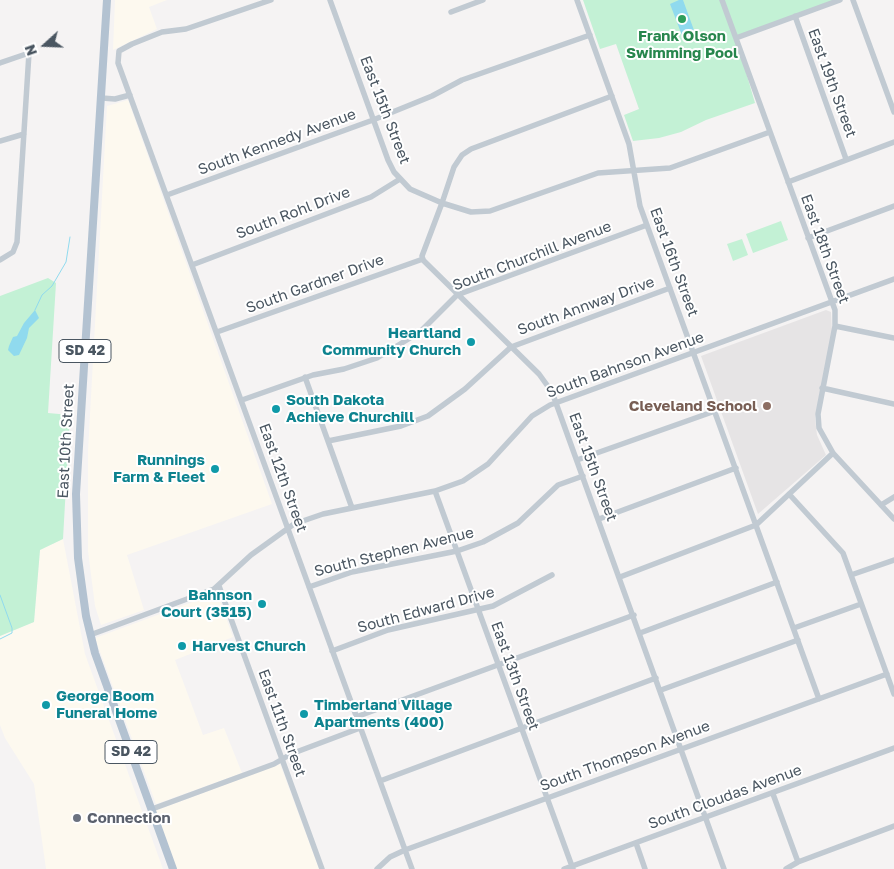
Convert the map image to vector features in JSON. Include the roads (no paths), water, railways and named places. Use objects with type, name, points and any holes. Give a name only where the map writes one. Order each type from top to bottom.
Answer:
[{"type":"main road","name":"East 10th Street","points":[[107,2],[75,515],[80,580],[90,635],[99,665],[174,869]]},
{"type":"street","name":"East 12th Street","points":[[271,0],[186,29],[162,32],[119,51],[118,63],[412,869]]},
{"type":"street","name":"East 15th Street","points":[[330,0],[388,160],[400,179],[417,194],[442,203],[472,212],[490,212],[598,173],[670,168],[770,132]]},
{"type":"street","points":[[451,12],[483,0]]},
{"type":"street","name":"East 16th Street","points":[[577,0],[629,144],[638,200],[820,699]]},
{"type":"street","name":"East 18th Street","points":[[722,0],[832,301],[835,326],[822,388],[818,421],[822,436],[833,452],[894,520]]},
{"type":"street","points":[[736,38],[840,0]]},
{"type":"street","points":[[853,0],[894,112]]},
{"type":"street","name":"East 19th Street","points":[[795,16],[846,159]]},
{"type":"street","name":"South Kennedy Avenue","points":[[167,194],[373,120],[432,96],[462,80],[590,35]]},
{"type":"street","points":[[0,63],[29,53],[17,242],[13,252],[0,260]]},
{"type":"street","points":[[102,98],[115,99],[130,95]]},
{"type":"street","points":[[422,258],[454,167],[462,155],[471,149],[612,96]]},
{"type":"street","points":[[0,141],[24,134]]},
{"type":"street","points":[[788,182],[894,142]]},
{"type":"street","name":"South Rohl Drive","points":[[192,264],[370,197],[400,179]]},
{"type":"street","points":[[808,238],[894,206]]},
{"type":"street","name":"South Churchill Avenue","points":[[242,400],[305,377],[357,366],[389,352],[420,332],[456,295],[647,225]]},
{"type":"street","name":"East 15th Street","points":[[422,258],[456,295],[512,347],[546,382],[556,403],[599,518],[724,869]]},
{"type":"street","name":"South Gardner Drive","points":[[217,332],[422,258]]},
{"type":"street","name":"South Bahnson Avenue","points":[[90,635],[219,586],[244,561],[287,527],[314,517],[435,491],[457,484],[476,474],[502,451],[532,416],[556,403],[894,279]]},
{"type":"street","name":"South Annway Drive","points":[[328,441],[401,426],[428,416],[465,389],[512,347],[670,288]]},
{"type":"street","points":[[835,326],[894,338]]},
{"type":"street","points":[[305,377],[352,508]]},
{"type":"street","points":[[822,388],[894,404]]},
{"type":"street","points":[[577,460],[715,411]]},
{"type":"street","points":[[620,577],[756,525],[833,452]]},
{"type":"street","points":[[599,518],[736,468]]},
{"type":"street","name":"South Stephen Avenue","points":[[309,587],[352,572],[457,551],[504,532],[528,514],[558,485],[583,476]]},
{"type":"street","name":"East 13th Street","points":[[435,491],[573,868]]},
{"type":"street","points":[[789,494],[836,544],[848,563],[894,694]]},
{"type":"street","points":[[881,505],[894,497]]},
{"type":"street","points":[[851,575],[894,560]]},
{"type":"street","name":"South Edward Drive","points":[[332,651],[388,630],[478,611],[507,600],[552,575]]},
{"type":"street","points":[[640,633],[777,582]]},
{"type":"street","name":"East 11th Street","points":[[219,586],[322,869]]},
{"type":"street","points":[[794,628],[861,604]]},
{"type":"street","points":[[356,717],[634,615]]},
{"type":"street","points":[[661,690],[798,640]]},
{"type":"street","name":"South Thompson Avenue","points":[[377,869],[390,856],[405,850],[887,674]]},
{"type":"street","points":[[380,781],[656,678]]},
{"type":"street","points":[[152,809],[360,728]]},
{"type":"street","name":"South Cloudas Avenue","points":[[564,869],[573,868],[894,748]]},
{"type":"street","points":[[773,794],[798,862]]},
{"type":"street","points":[[786,869],[798,862],[894,826]]},
{"type":"street","points":[[636,843],[645,869]]},
{"type":"water","name":"Frank Olson Swimming Pool","points":[[683,0],[695,33],[683,38],[670,4]]},
{"type":"water","points":[[35,310],[39,318],[29,328],[27,338],[19,355],[14,356],[8,350],[13,337],[17,336],[24,323]]},
{"type":"waterway","points":[[35,310],[42,295],[52,286],[66,262],[70,237]]},
{"type":"waterway","points":[[0,595],[12,628],[12,633],[0,639]]},
{"type":"place","name":"Frank Olson Swimming Pool","points":[[682,19]]},
{"type":"place","name":"Heartland Community Church","points":[[471,342]]},
{"type":"place","name":"Cleveland School","points":[[767,406]]},
{"type":"place","name":"South Dakota Achieve Churchill","points":[[276,409]]},
{"type":"place","name":"Runnings Farm & Fleet","points":[[215,469]]},
{"type":"place","name":"Bahnson Court (3515)","points":[[262,604]]},
{"type":"place","name":"Harvest Church","points":[[182,646]]},
{"type":"place","name":"George Boom Funeral Home","points":[[46,705]]},
{"type":"place","name":"Timberland Village Apartments (400)","points":[[304,714]]},
{"type":"place","name":"Connection","points":[[77,818]]}]
